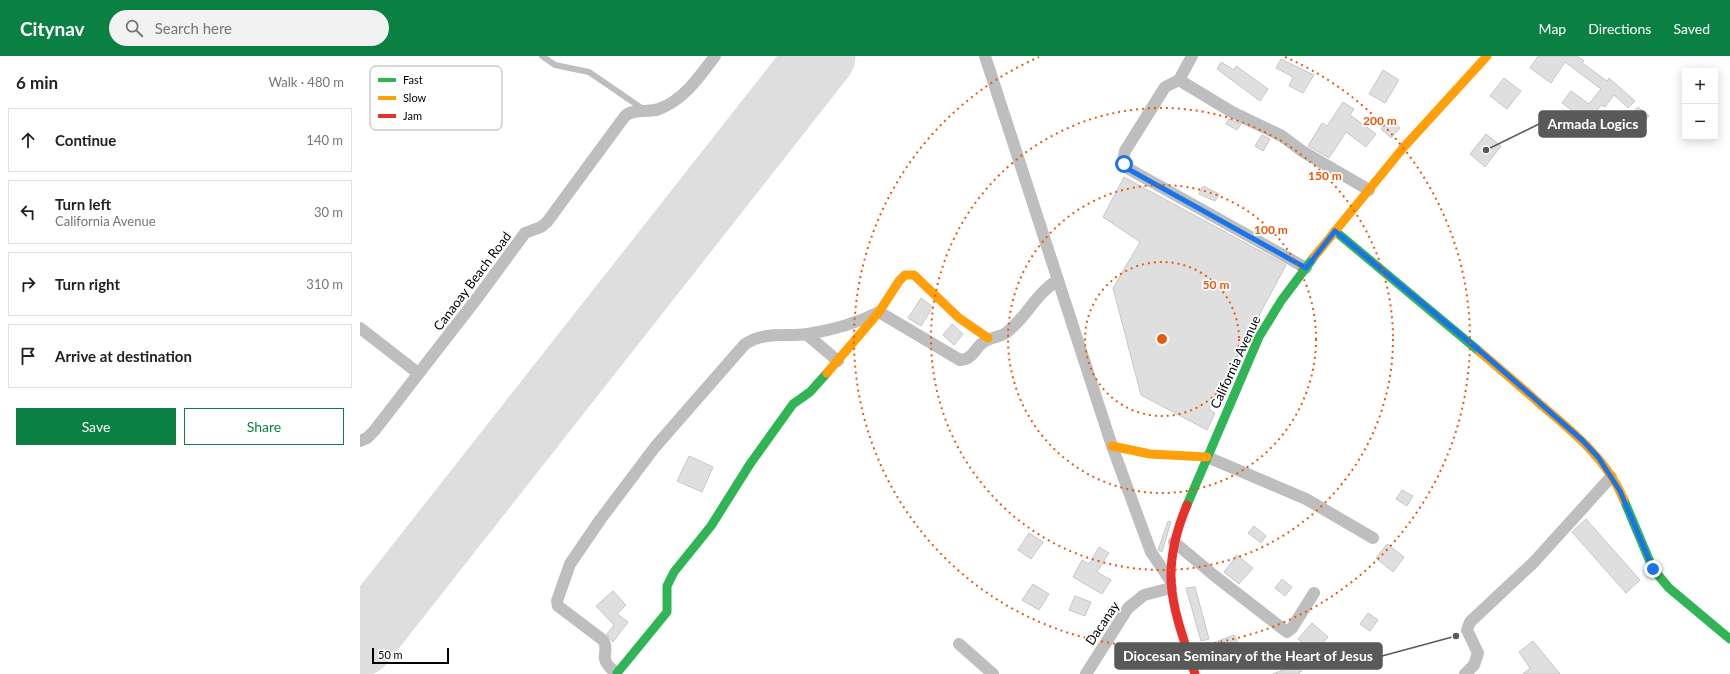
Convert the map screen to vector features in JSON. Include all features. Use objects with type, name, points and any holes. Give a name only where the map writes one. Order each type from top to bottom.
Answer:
[{"type":"street","name":"Canaoay Beach Road","points":[[360,441],[367,438],[374,431],[526,233],[541,227],[547,222],[626,116],[631,112],[646,111],[664,107],[681,96],[715,56]]},
{"type":"street","points":[[985,56],[1112,446],[1151,552],[1170,584]]},
{"type":"street","points":[[1192,56],[1179,80],[1165,87],[1125,151],[1123,160],[1124,164],[1128,169],[1306,268]]},
{"type":"street","name":"California Avenue","points":[[1195,674],[1179,624],[1170,584],[1170,562],[1174,542],[1185,510],[1245,367],[1268,319],[1306,268],[1335,231],[1440,106],[1487,56]]},
{"type":"street","points":[[1179,80],[1232,112],[1282,136],[1302,150],[1369,190]]},
{"type":"street","points":[[1335,231],[1486,356],[1582,440],[1598,457],[1620,491],[1653,569],[1669,588],[1730,639]]},
{"type":"street","points":[[879,312],[854,322],[806,334],[764,336],[753,339],[745,344],[655,447],[600,520],[570,564],[557,601],[558,606],[603,640],[606,646],[607,663],[616,674],[667,612],[668,606],[666,586],[671,577],[711,526],[767,440],[793,404],[810,392],[838,361],[879,312],[899,281],[905,275],[914,275],[939,300],[979,334],[988,338]]},
{"type":"street","points":[[879,312],[960,360],[972,356],[981,344],[988,338],[1004,334],[1012,328],[1047,287],[1058,280]]},
{"type":"street","points":[[360,328],[418,372]]},
{"type":"street","points":[[806,334],[838,361]]},
{"type":"street","points":[[1112,446],[1150,454],[1207,457],[1306,499],[1373,538]]},
{"type":"street","points":[[1465,674],[1474,665],[1478,653],[1467,630],[1470,622],[1534,562],[1611,477]]},
{"type":"street","points":[[1174,542],[1216,577],[1287,632],[1292,628],[1314,593]]},
{"type":"street","name":"Dacanay","points":[[1086,674],[1128,608],[1144,595],[1170,584]]},
{"type":"street","points":[[959,644],[993,674]]},
{"type":"lane","points":[[542,56],[555,65],[589,72],[646,111]]},
{"type":"building","points":[[1538,56],[1577,56],[1584,61],[1582,63],[1607,81],[1609,78],[1635,101],[1628,108],[1614,95],[1605,107],[1601,105],[1588,122],[1562,103],[1571,91],[1589,104],[1601,89],[1565,62],[1551,83],[1530,68]]},
{"type":"building","points":[[1281,59],[1314,75],[1303,93],[1289,86],[1293,77],[1276,68]]},
{"type":"building","points":[[1221,62],[1234,70],[1236,66],[1268,89],[1260,101],[1217,69]]},
{"type":"building","points":[[1383,70],[1399,80],[1385,103],[1369,94]]},
{"type":"building","points":[[1504,78],[1521,91],[1507,109],[1490,96]]},
{"type":"building","points":[[1343,102],[1354,109],[1350,115],[1376,134],[1366,147],[1346,132],[1329,158],[1308,146],[1322,123],[1327,126]]},
{"type":"building","points":[[1638,107],[1649,116],[1636,132],[1625,123]]},
{"type":"building","points":[[1229,119],[1241,124],[1237,130],[1226,124]]},
{"type":"building","points":[[1390,119],[1400,128],[1391,138],[1381,129]]},
{"type":"building","points":[[1486,134],[1501,146],[1485,167],[1470,154]]},
{"type":"building","points":[[1262,135],[1270,139],[1263,151],[1255,146]]},
{"type":"building","points":[[1124,177],[1286,265],[1209,409],[1215,413],[1207,430],[1141,395],[1113,288],[1140,242],[1103,217]]},
{"type":"building","points":[[1203,186],[1219,194],[1215,201],[1199,194]]},
{"type":"building","points":[[921,298],[933,307],[921,326],[908,318]]},
{"type":"building","points":[[952,324],[963,334],[954,345],[943,335]]},
{"type":"building","points":[[689,456],[713,467],[702,492],[677,481]]},
{"type":"building","points":[[1402,490],[1413,496],[1407,506],[1396,499]]},
{"type":"building","points":[[1586,519],[1640,580],[1626,593],[1572,532]]},
{"type":"building","points":[[1168,521],[1171,522],[1162,552],[1158,550]]},
{"type":"building","points":[[1254,526],[1266,536],[1261,543],[1248,533]]},
{"type":"building","points":[[1029,533],[1043,542],[1031,559],[1018,550]]},
{"type":"building","points":[[1387,544],[1404,557],[1393,572],[1376,558]]},
{"type":"building","points":[[1099,547],[1109,553],[1097,572],[1111,580],[1102,594],[1073,577],[1082,560],[1089,564]]},
{"type":"building","points":[[1237,555],[1253,568],[1239,584],[1224,572]]},
{"type":"building","points":[[1282,579],[1292,587],[1285,596],[1275,588]]},
{"type":"building","points":[[1033,584],[1049,594],[1039,610],[1022,600]]},
{"type":"building","points":[[1195,587],[1209,639],[1201,641],[1186,588]]},
{"type":"building","points":[[613,591],[626,605],[617,614],[628,622],[613,642],[607,634],[614,625],[596,606]]},
{"type":"building","points":[[1075,596],[1091,602],[1085,616],[1069,610]]},
{"type":"building","points":[[1368,613],[1378,620],[1370,631],[1360,624]]},
{"type":"building","points":[[1312,623],[1328,637],[1315,653],[1298,639]]},
{"type":"building","points":[[1234,635],[1238,643],[1221,650],[1218,641]]},
{"type":"building","points":[[1533,641],[1560,674],[1523,674],[1530,668],[1519,652]]},
{"type":"building","points":[[1299,663],[1302,671],[1299,672],[1300,674],[1273,674]]},
{"type":"runway","points":[[360,642],[821,56]]},
{"type":"traffic: fast","points":[[1335,231],[1480,352]]},
{"type":"traffic: fast","points":[[1187,505],[1259,337],[1281,301],[1314,257]]},
{"type":"traffic: fast","points":[[617,673],[667,612],[667,586],[674,572],[711,526],[750,464],[793,404],[810,392],[827,373]]},
{"type":"traffic: fast","points":[[1624,500],[1653,569],[1669,588],[1730,639]]},
{"type":"traffic: slow","points":[[1314,257],[1403,148],[1487,56]]},
{"type":"traffic: slow","points":[[827,373],[879,312],[899,281],[905,275],[914,275],[959,318],[988,338]]},
{"type":"traffic: slow","points":[[1480,352],[1565,425],[1588,447],[1599,459],[1617,485],[1624,500]]},
{"type":"traffic: slow","points":[[1112,446],[1150,454],[1207,457]]},
{"type":"traffic: jam","points":[[1187,505],[1178,529],[1173,551],[1171,571],[1175,609],[1195,674]]},
{"type":"place","name":"Armada Logics","points":[[1486,150]]},
{"type":"place","name":"Diocesan Seminary of the Heart of Jesus","points":[[1456,636]]},
{"type":"route","points":[[1124,164],[1128,169],[1306,268],[1335,231],[1486,356],[1582,440],[1598,457],[1620,491],[1653,569]]}]
